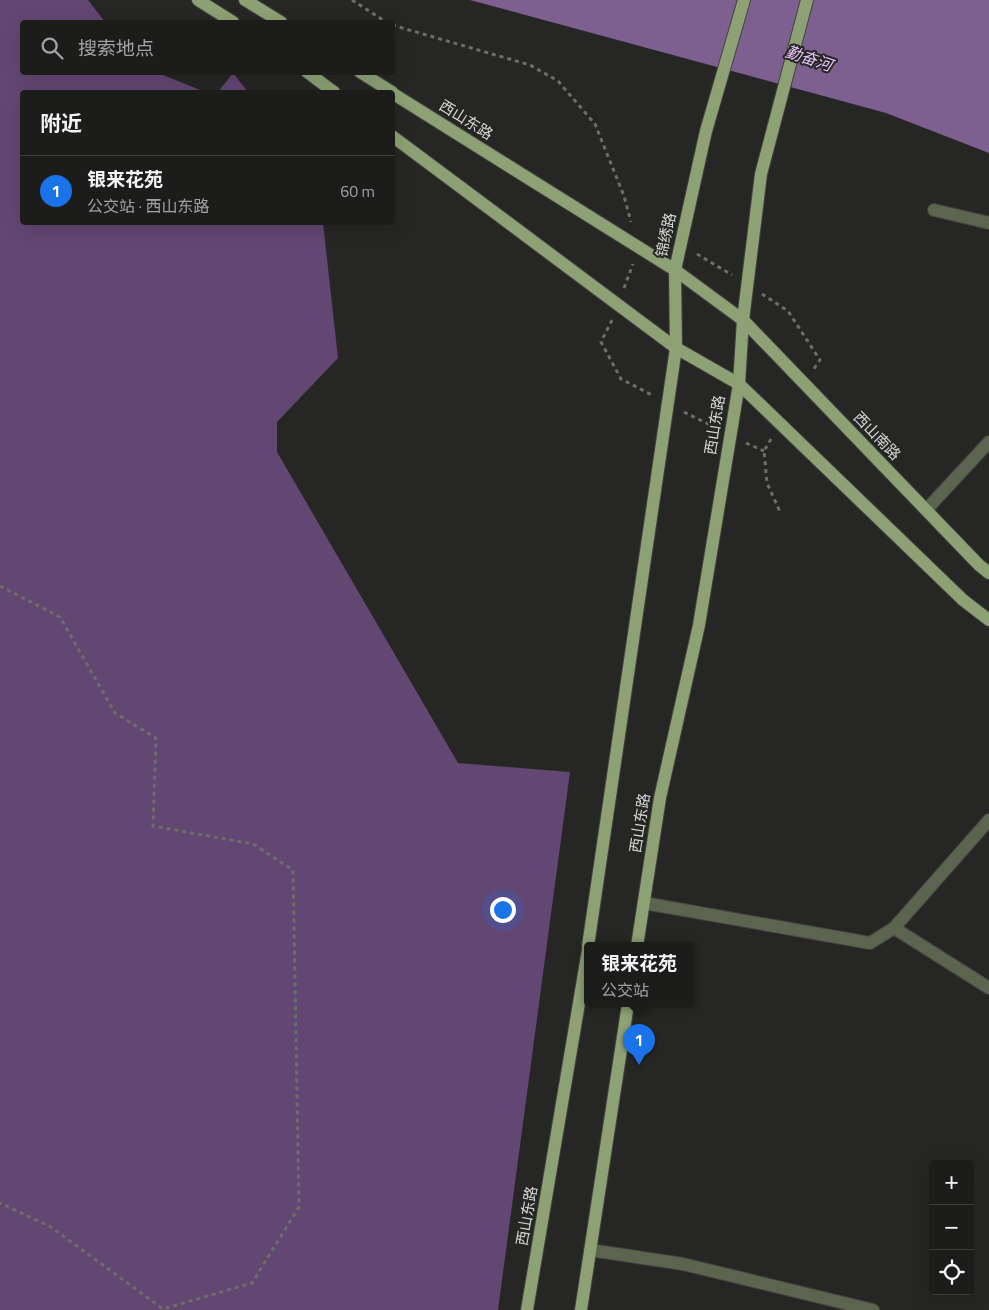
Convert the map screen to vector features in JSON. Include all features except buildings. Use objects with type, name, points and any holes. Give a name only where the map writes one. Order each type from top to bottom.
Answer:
[{"type":"main road","points":[[198,0],[230,20]]},
{"type":"main road","points":[[245,0],[278,20]]},
{"type":"main road","name":"锦绣路","points":[[676,348],[675,270],[706,131],[744,0]]},
{"type":"main road","points":[[744,320],[761,174],[807,0]]},
{"type":"main road","points":[[311,75],[331,90]]},
{"type":"main road","name":"西山东路","points":[[365,75],[387,90]]},
{"type":"main road","name":"西山东路","points":[[395,95],[675,270],[744,320],[739,384],[699,625],[660,798],[638,942]]},
{"type":"main road","points":[[395,138],[676,348],[739,384],[963,600],[989,620]]},
{"type":"main road","name":"西山南路","points":[[744,320],[979,565],[989,573]]},
{"type":"main road","points":[[589,942],[676,348]]},
{"type":"main road","name":"西山东路","points":[[527,1310],[584,974]]},
{"type":"main road","points":[[581,1310],[628,1007]]},
{"type":"street","points":[[934,210],[989,223]]},
{"type":"street","points":[[926,510],[989,442]]},
{"type":"street","points":[[644,903],[870,943],[894,928],[989,820]]},
{"type":"street","points":[[894,928],[989,988]]},
{"type":"street","points":[[590,1250],[683,1264],[873,1310]]},
{"type":"path","points":[[352,0],[383,20]]},
{"type":"path","points":[[395,26],[530,65],[558,81],[596,124],[624,196],[639,248],[618,305],[601,342]]},
{"type":"path","points":[[764,451],[767,483],[781,514]]},
{"type":"path","points":[[0,586],[60,617],[115,713],[156,738],[153,826],[252,844],[293,870],[299,1207],[252,1283],[162,1309],[51,1227],[0,1203]]},
{"type":"shaded area","points":[[0,0],[88,0],[103,20],[20,20],[20,75],[163,75],[200,90],[20,90],[20,225],[323,225],[338,358],[277,422],[277,452],[458,763],[570,772],[498,1310],[0,1310]]},
{"type":"shaded area","points":[[231,75],[235,75],[246,90],[220,90]]},
{"type":"water","name":"勤奋河","points":[[470,0],[989,0],[989,153],[886,113]]},
{"type":"place","name":"银来花苑","points":[[639,1065]]}]
